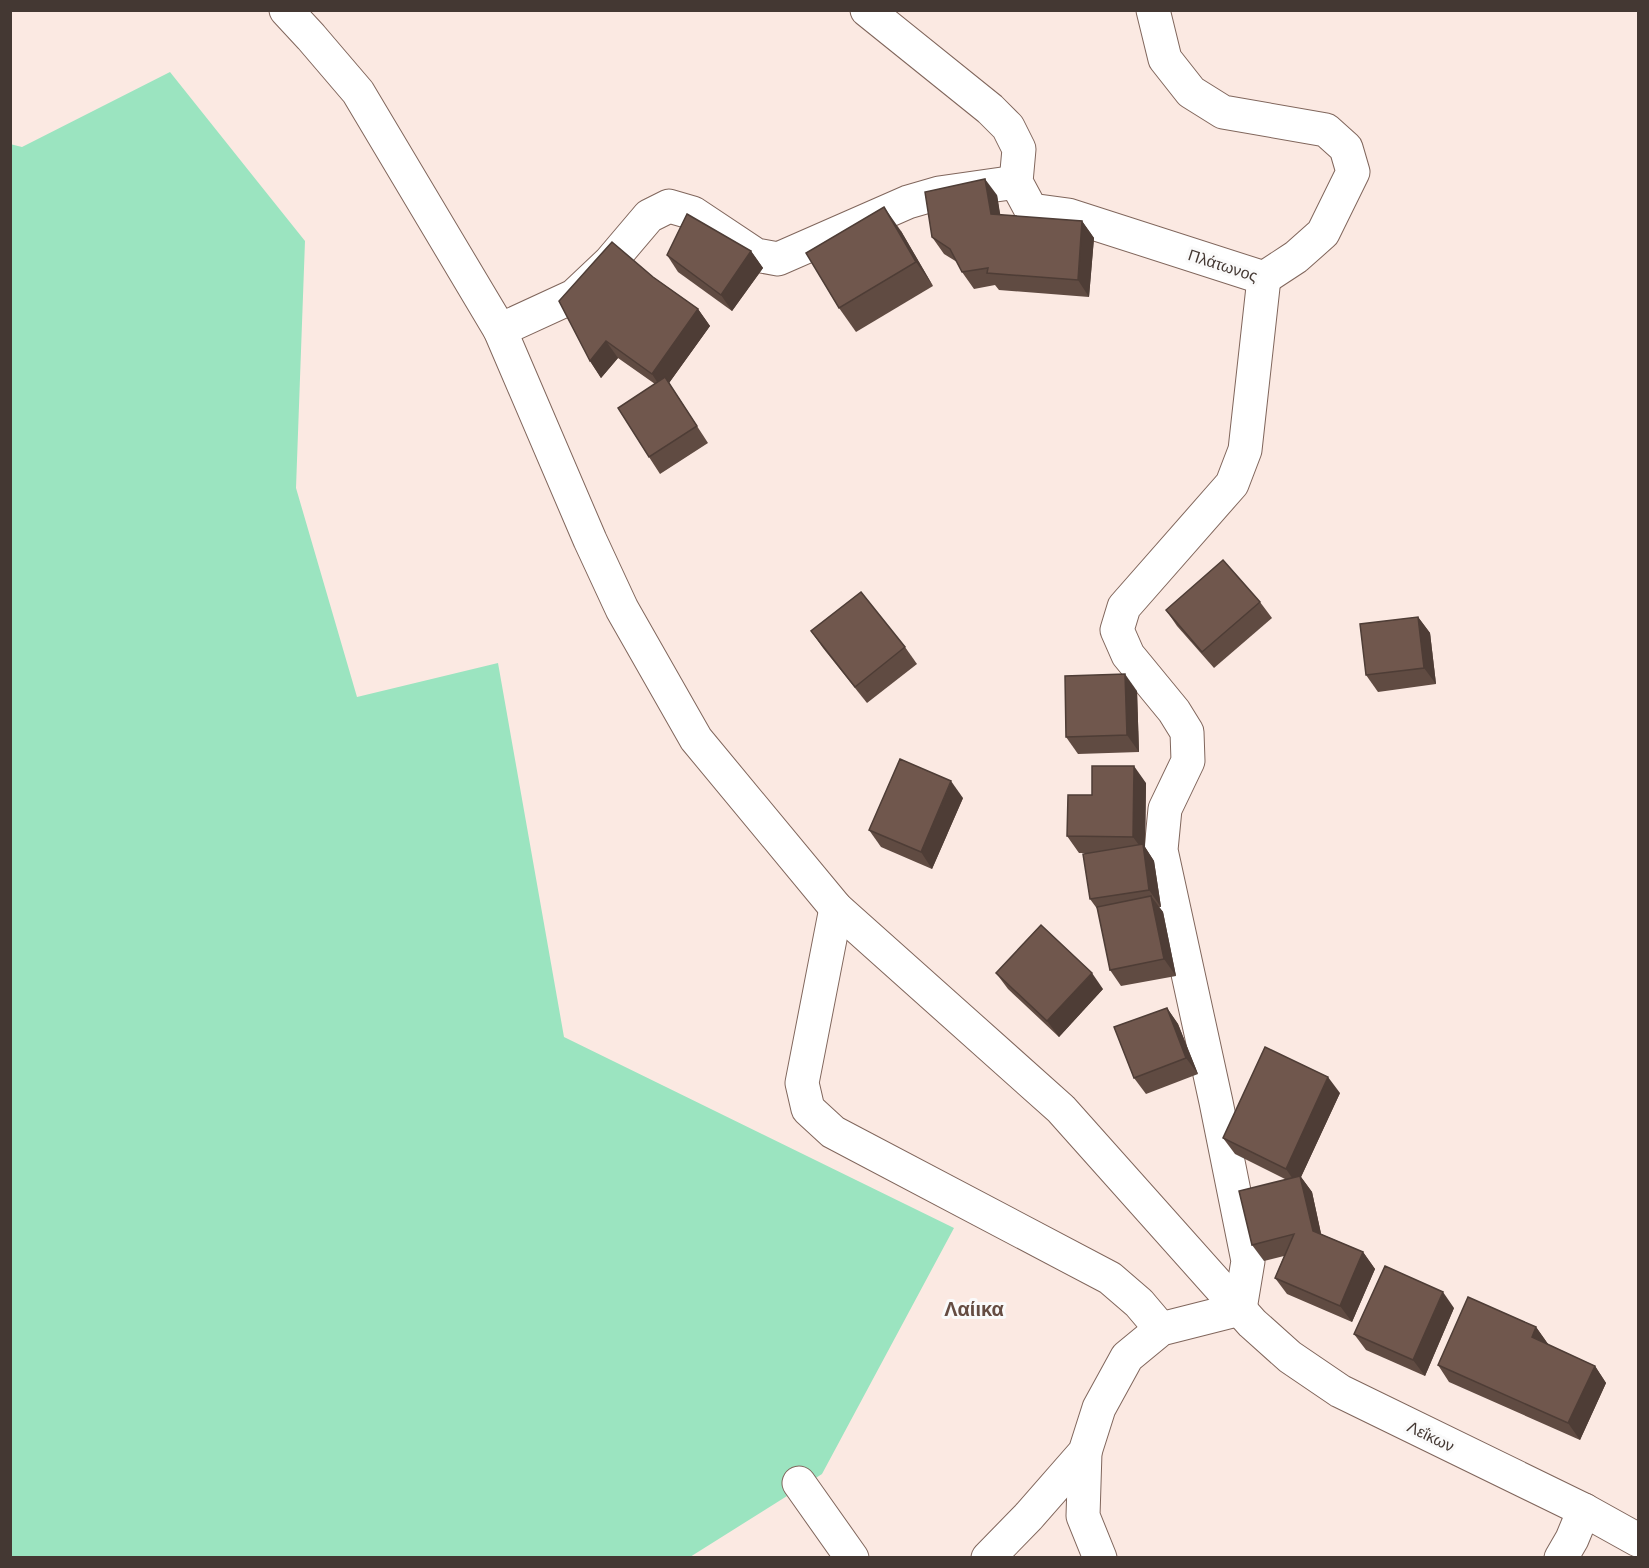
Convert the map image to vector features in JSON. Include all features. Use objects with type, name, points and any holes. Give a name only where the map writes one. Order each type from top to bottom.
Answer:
[{"type":"street","name":"Λεΐκων","points":[[286,10],[358,92],[500,330],[622,609],[696,739],[836,908],[1061,1109],[1240,1309],[1265,1336],[1290,1357],[1332,1386],[1584,1510],[1638,1540]]},
{"type":"street","points":[[500,330],[574,296],[610,262],[649,216],[669,206],[693,213],[756,255],[778,260],[908,202],[939,194],[1016,182],[1019,149],[1008,127],[990,109],[867,10]]},
{"type":"street","name":"Πλάτωνος","points":[[1016,182],[1031,210],[1068,215],[1264,278],[1296,257],[1323,233],[1353,172],[1346,148],[1326,130],[1223,111],[1191,92],[1165,59],[1153,10]]},
{"type":"street","points":[[1100,1557],[1083,1516],[1085,1452],[1099,1408],[1127,1357],[1161,1329],[1240,1309],[1248,1261],[1161,850],[1165,809],[1188,761],[1187,732],[1174,711],[1128,655],[1117,630],[1124,607],[1232,484],[1245,450],[1264,278]]},
{"type":"street","points":[[836,908],[802,1083],[807,1109],[833,1132],[1110,1278],[1139,1303],[1161,1329]]},
{"type":"street","points":[[988,1557],[1028,1517],[1085,1452]]},
{"type":"street","points":[[799,1484],[852,1557]]},
{"type":"street","points":[[1561,1557],[1572,1539],[1584,1510]]},
{"type":"green space","points":[[170,72],[305,241],[296,488],[357,697],[498,663],[564,1037],[954,1228],[822,1474],[690,1557],[11,1557],[10,144],[22,147]]},
{"type":"building","points":[[985,179],[991,214],[1082,221],[1078,280],[987,273],[988,268],[962,272],[950,249],[932,237],[925,192]]},
{"type":"building","points":[[884,207],[916,262],[839,308],[806,253]]},
{"type":"building","points":[[687,214],[751,251],[721,295],[667,255]]},
{"type":"building","points":[[612,242],[653,277],[698,309],[652,374],[606,341],[590,361],[559,301]]},
{"type":"building","points":[[665,377],[697,426],[649,457],[618,408]]},
{"type":"building","points":[[1223,560],[1260,602],[1202,652],[1166,610]]},
{"type":"building","points":[[861,592],[905,647],[855,687],[811,631]]},
{"type":"building","points":[[1418,617],[1424,668],[1366,675],[1360,624]]},
{"type":"building","points":[[1125,674],[1127,735],[1066,737],[1065,676]]},
{"type":"building","points":[[900,759],[951,781],[921,852],[869,830]]},
{"type":"building","points":[[1092,766],[1134,766],[1133,837],[1067,836],[1068,795],[1092,795]]},
{"type":"building","points":[[1143,844],[1149,890],[1090,899],[1083,854]]},
{"type":"building","points":[[1151,896],[1164,959],[1110,970],[1097,907]]},
{"type":"building","points":[[1041,925],[1092,973],[1047,1021],[996,973]]},
{"type":"building","points":[[1167,1008],[1186,1058],[1134,1078],[1114,1027]]},
{"type":"building","points":[[1265,1047],[1328,1077],[1286,1169],[1223,1138]]},
{"type":"building","points":[[1300,1176],[1313,1231],[1363,1252],[1340,1306],[1275,1278],[1294,1234],[1252,1245],[1239,1191]]},
{"type":"building","points":[[1385,1266],[1443,1292],[1413,1360],[1354,1334]]},
{"type":"building","points":[[1468,1297],[1536,1327],[1532,1337],[1595,1366],[1568,1423],[1438,1365]]},
{"type":"district","name":"Λαίικα","points":[[974,1309]]}]
